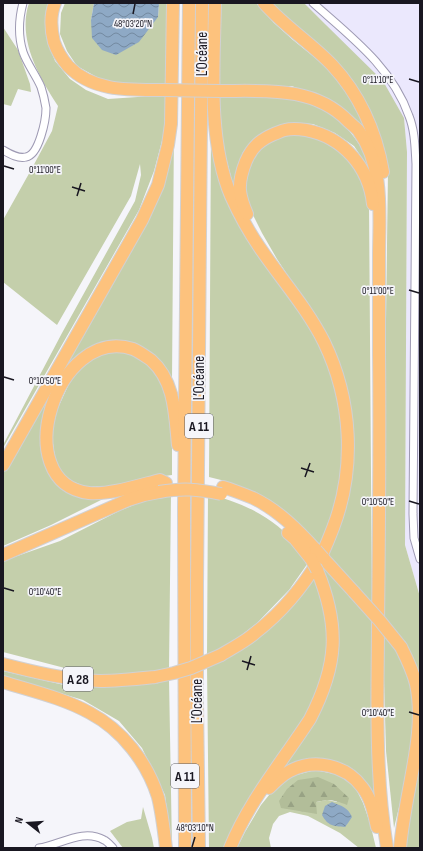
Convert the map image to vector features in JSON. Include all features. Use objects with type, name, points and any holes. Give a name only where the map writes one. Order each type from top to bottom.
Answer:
[{"type":"highway","points":[[55,3],[52,20],[52,35],[56,48],[64,61],[74,72],[86,80],[100,85],[133,90],[282,92],[308,97],[325,103],[337,110],[357,129],[370,151],[378,184],[378,707],[379,770],[387,848]]},
{"type":"highway","points":[[3,465],[142,220],[158,185],[168,145],[171,124],[173,3]]},
{"type":"highway","name":"L’Océane","points":[[185,848],[184,509],[189,3]]},
{"type":"highway","name":"L’Océane","points":[[199,848],[197,584],[202,3]]},
{"type":"highway","points":[[215,3],[214,106],[216,136],[222,167],[231,196],[242,219],[268,258]]},
{"type":"highway","points":[[264,3],[283,22],[332,65],[352,90],[361,104],[370,124],[380,152],[384,174],[385,196],[379,311]]},
{"type":"highway","points":[[268,258],[267,253],[247,214],[240,191],[242,171],[248,155],[258,143],[270,136],[286,130],[299,129],[316,132],[336,141],[353,157],[365,174],[372,193],[375,218],[379,311]]},
{"type":"highway","name":"A 28","points":[[3,664],[51,675],[98,681],[121,681],[174,673],[191,668],[221,655],[254,634],[276,615],[308,577],[321,557],[334,524],[342,497],[346,476],[348,451],[347,416],[343,396],[332,360],[324,342],[304,308],[268,258]]},
{"type":"highway","points":[[184,509],[178,474],[178,449],[174,408],[169,386],[156,365],[146,356],[134,350],[117,346],[96,350],[74,368],[61,386],[51,409],[46,435],[46,446],[52,466],[63,481],[80,491],[88,493],[161,485],[174,490],[192,489],[222,491],[235,499],[250,505],[280,525],[354,592],[401,647],[412,670],[416,683],[419,716],[417,739],[400,848]]},
{"type":"highway","points":[[3,555],[128,500],[144,495],[161,485]]},
{"type":"highway","points":[[230,848],[255,799],[310,719],[327,681],[333,646],[332,623],[328,599],[317,559]]},
{"type":"highway","points":[[3,682],[74,705],[105,722],[119,734],[141,760],[150,777],[158,797],[166,848]]},
{"type":"highway","points":[[378,707],[390,848]]},
{"type":"highway","points":[[240,827],[246,823],[267,789],[284,774],[298,767],[312,764],[324,764],[336,767],[346,772],[362,786],[369,798],[374,812],[381,848]]},
{"type":"street","points":[[3,150],[14,156],[20,157],[27,157],[32,154],[36,150],[42,134],[46,108],[41,88],[23,52],[20,40],[20,18],[23,3]]},
{"type":"street","points":[[313,3],[371,55],[390,78],[410,117],[414,138],[416,164],[413,514],[414,538],[420,559]]},
{"type":"street","points":[[40,848],[73,838],[86,836],[104,840],[113,848]]},
{"type":"shaded area","points":[[304,3],[420,3],[420,597],[405,545],[407,152],[404,118],[325,24]]},
{"type":"green space","points":[[29,3],[49,3],[46,26],[48,43],[55,61],[70,79],[86,90],[108,99],[167,95],[167,122],[154,171],[139,210],[3,448],[3,445],[62,333],[135,201],[141,175],[140,164],[131,196],[57,325],[3,282],[3,220],[52,131],[58,106],[37,70],[28,44],[26,17]]},
{"type":"green space","points":[[65,3],[94,3],[91,20],[158,17],[159,3],[169,3],[169,86],[127,84],[102,80],[77,66],[67,51],[60,34],[61,13]]},
{"type":"green space","points":[[220,3],[256,3],[274,23],[330,70],[356,103],[373,146],[361,125],[343,108],[292,86],[220,86]]},
{"type":"green space","points":[[271,3],[304,3],[383,81],[404,118],[407,152],[405,545],[420,597],[420,684],[382,618],[388,171],[385,152],[374,123]]},
{"type":"green space","points":[[3,27],[18,50],[30,84],[31,92],[18,89],[11,106],[3,104]]},
{"type":"green space","points":[[220,96],[297,100],[320,107],[333,115],[352,134],[362,148],[370,170],[354,146],[335,133],[313,124],[296,123],[273,128],[254,139],[243,152],[238,166],[237,200],[222,142],[219,114]]},
{"type":"green space","points":[[174,126],[172,379],[163,366],[127,343],[113,341],[98,344],[87,349],[78,356],[41,436],[43,454],[51,476],[62,488],[81,497],[105,498],[51,525],[3,546],[3,472],[11,461],[144,227]]},
{"type":"green space","points":[[211,128],[214,157],[275,272],[331,363],[345,434],[339,500],[319,547],[242,488],[225,481],[209,477]]},
{"type":"green space","points":[[296,133],[326,140],[354,162],[369,203],[372,607],[325,554],[332,541],[350,416],[308,306],[262,233],[250,209],[245,185],[246,173],[257,151],[280,135]]},
{"type":"green space","points":[[115,351],[130,353],[142,359],[150,366],[160,380],[166,394],[170,416],[172,436],[172,475],[114,486],[86,487],[67,479],[56,464],[51,430],[57,410],[73,375],[84,365],[98,356]]},
{"type":"green space","points":[[171,493],[169,670],[122,676],[88,674],[3,652],[3,561],[60,541],[119,511],[159,495]]},
{"type":"green space","points":[[208,494],[221,497],[246,507],[269,520],[289,537],[308,563],[289,590],[257,623],[221,651],[207,657]]},
{"type":"green space","points":[[321,561],[372,618],[371,705],[374,796],[325,761],[274,778],[334,670],[318,567]]},
{"type":"green space","points":[[314,574],[321,589],[330,639],[317,699],[228,848],[209,848],[207,665],[221,659]]},
{"type":"green space","points":[[383,631],[406,664],[417,708],[408,770],[394,828],[386,751]]},
{"type":"green space","points":[[3,671],[64,685],[101,686],[169,678],[172,848],[165,795],[142,748],[119,721],[83,700],[3,676]]},
{"type":"green space","points":[[420,759],[419,848],[404,848]]},
{"type":"green space","points":[[315,770],[339,775],[355,787],[363,803],[370,823],[376,848],[359,848],[340,833],[308,816],[290,812],[279,816],[273,824],[269,838],[271,848],[237,848],[261,805],[274,789],[289,777]],"holes":[[[334,784],[337,802],[327,800],[316,802]]]},
{"type":"green space","points":[[318,777],[334,784],[349,798],[347,805],[332,800],[316,802],[317,814],[281,808],[279,801],[287,789],[298,780]]},
{"type":"green space","points":[[143,807],[154,848],[123,848],[110,831],[127,822],[141,819]]},
{"type":"water","points":[[94,3],[159,3],[158,17],[139,42],[116,55],[102,50],[92,38],[91,20]]},
{"type":"water","points":[[332,802],[344,807],[352,817],[345,827],[331,825],[322,815],[325,806]]}]
